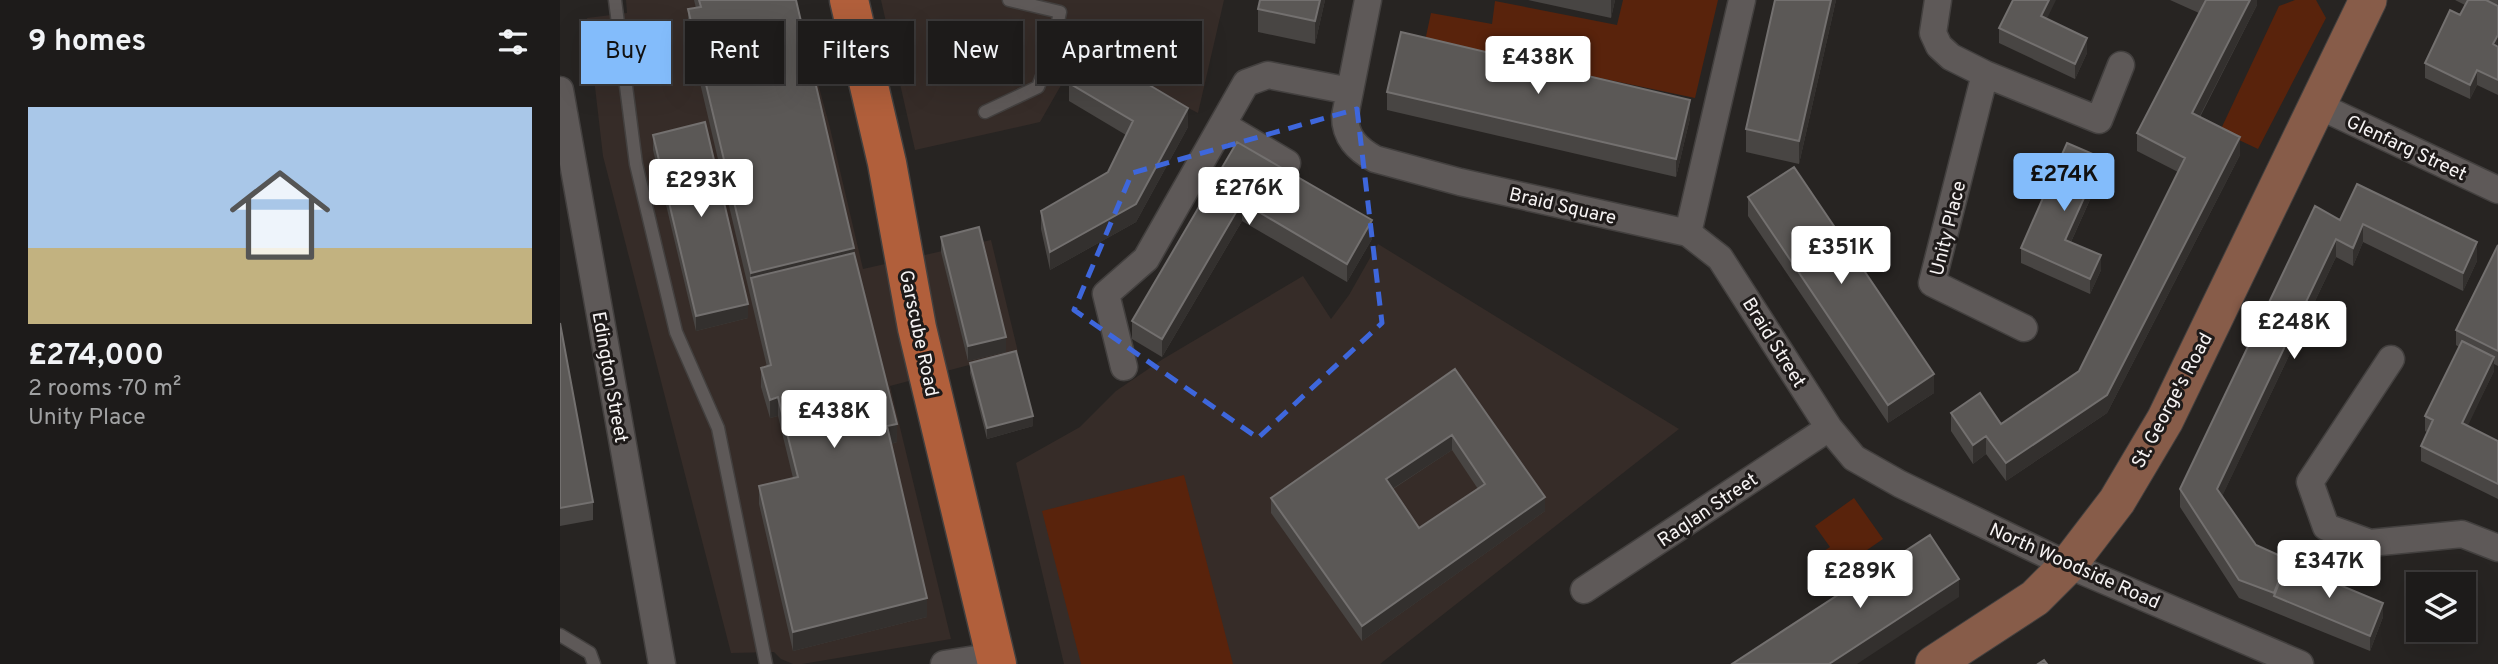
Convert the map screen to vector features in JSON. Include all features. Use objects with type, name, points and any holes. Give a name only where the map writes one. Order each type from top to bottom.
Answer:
[{"type":"main road","name":"Garscube Road","points":[[849,0],[887,163],[918,328],[996,660]]},
{"type":"street","name":"Braid Square","points":[[1368,0],[1345,116],[1347,132],[1354,143],[1375,159],[1460,182],[1688,233]]},
{"type":"street","points":[[1688,233],[1742,0]]},
{"type":"street","points":[[1938,0],[1933,33],[1939,46],[1962,64],[2099,120],[2121,65]]},
{"type":"street","name":"St. George's Road","points":[[1934,664],[2035,598],[2068,565],[2116,501],[2165,420],[2368,0]]},
{"type":"street","name":"Unity Place","points":[[1985,74],[1933,283],[2024,328]]},
{"type":"street","points":[[1124,368],[1106,293],[1146,259],[1246,83],[1268,75],[1350,91]]},
{"type":"street","name":"Edington Street","points":[[560,90],[662,664]]},
{"type":"street","name":"Glenfarg Street","points":[[2317,105],[2498,190]]},
{"type":"street","points":[[1223,125],[1287,163]]},
{"type":"street","name":"Braid Street","points":[[1688,233],[1720,258],[1829,428],[1854,458]]},
{"type":"street","points":[[2391,359],[2309,482],[2326,527],[2370,543],[2462,534],[2498,548]]},
{"type":"street","name":"Raglan Street","points":[[1584,590],[1829,428]]},
{"type":"street","name":"North Woodside Road","points":[[1854,458],[1900,484],[2068,565],[2300,664]]},
{"type":"street","points":[[944,664],[996,660]]},
{"type":"lane","points":[[615,0],[636,164],[676,332],[718,428],[766,664]]},
{"type":"lane","points":[[985,113],[1038,87],[1052,50],[1061,6],[1009,0]]},
{"type":"lane","points":[[560,635],[590,653],[594,664]]},
{"type":"highlighted area","points":[[1357,109],[1382,323],[1258,438],[1074,310],[1132,173]]},
{"type":"shaded area","points":[[626,0],[791,0],[801,21],[798,21],[798,84],[818,84],[863,269],[991,240],[1018,352],[890,386],[951,639],[802,664],[781,659],[774,652],[731,653],[603,156],[595,84],[671,84],[671,21],[587,21],[587,18],[627,13]]},
{"type":"shaded area","points":[[881,0],[1224,0],[1198,113],[1142,84],[1202,84],[1202,21],[1037,21],[1037,84],[1062,84],[1040,122],[915,150],[900,84],[914,84],[914,21],[886,21]]},
{"type":"shaded area","points":[[1623,0],[1718,0],[1695,98],[1425,41],[1431,13],[1492,24],[1495,1],[1617,25]]},
{"type":"shaded area","points":[[2295,0],[2316,0],[2326,18],[2258,149],[2220,131],[2279,6]]},
{"type":"shaded area","points":[[1378,244],[1679,429],[1380,664],[1064,664],[1016,463],[1080,427],[1116,391],[1163,359],[1303,276],[1331,319],[1349,295]]},
{"type":"shaded area","points":[[1184,475],[1233,664],[1081,664],[1042,511]]},
{"type":"shaded area","points":[[1854,498],[1883,539],[1838,570],[1824,551],[1830,547],[1815,526]]},
{"type":"building","points":[[699,0],[796,0],[801,21],[798,21],[798,84],[816,84],[854,248],[751,273],[706,84],[784,84],[784,21],[691,21],[688,9],[701,7]]},
{"type":"building","points":[[1260,0],[1320,0],[1315,21],[1258,9]]},
{"type":"building","points":[[1775,0],[1831,0],[1799,141],[1746,129]]},
{"type":"building","points":[[2013,0],[2049,0],[2041,16],[2087,38],[2075,64],[1999,28]]},
{"type":"building","points":[[2206,0],[2250,0],[2192,113],[2240,137],[2107,395],[2006,463],[1986,436],[1973,445],[1951,413],[1980,393],[2001,424],[2079,371],[2185,158],[2137,133]]},
{"type":"building","points":[[2468,0],[2486,0],[2498,6],[2498,35],[2493,44],[2498,47],[2498,80],[2477,70],[2470,85],[2425,63],[2450,10],[2460,15]]},
{"type":"building","points":[[1401,32],[1690,100],[1676,159],[1387,92]]},
{"type":"building","points":[[1071,84],[1148,84],[1188,108],[1136,204],[1050,252],[1041,211],[1108,172],[1133,121]]},
{"type":"building","points":[[705,122],[748,304],[696,316],[653,135]]},
{"type":"building","points":[[1237,142],[1372,220],[1347,264],[1242,202],[1162,339],[1132,321]]},
{"type":"building","points":[[2067,143],[2102,158],[2065,240],[2101,255],[2090,279],[2021,248]]},
{"type":"building","points":[[1794,167],[1934,374],[1888,405],[1748,197]]},
{"type":"building","points":[[2357,184],[2477,242],[2463,273],[2363,224],[2353,248],[2336,239],[2217,489],[2256,545],[2287,559],[2274,593],[2239,580],[2180,489],[2315,206],[2340,220]]},
{"type":"building","points":[[979,227],[1006,337],[968,346],[941,237]]},
{"type":"building","points":[[2498,245],[2498,351],[2456,330]]},
{"type":"building","points":[[854,253],[897,424],[887,426],[927,598],[793,632],[759,486],[798,477],[778,397],[770,400],[761,368],[771,365],[751,278]]},
{"type":"building","points":[[560,323],[593,502],[560,508]]},
{"type":"building","points":[[2462,341],[2494,357],[2462,423],[2498,441],[2498,484],[2421,446],[2433,420],[2425,416]]},
{"type":"building","points":[[1016,351],[1033,416],[987,428],[970,363]]},
{"type":"building","points":[[1455,369],[1545,497],[1362,626],[1271,498]],"holes":[[[1452,435],[1485,484],[1419,528],[1386,479]]]},
{"type":"building","points":[[1930,535],[1959,579],[1829,664],[1732,664]]},
{"type":"building","points":[[2287,563],[2383,603],[2370,636],[2274,596]]}]
